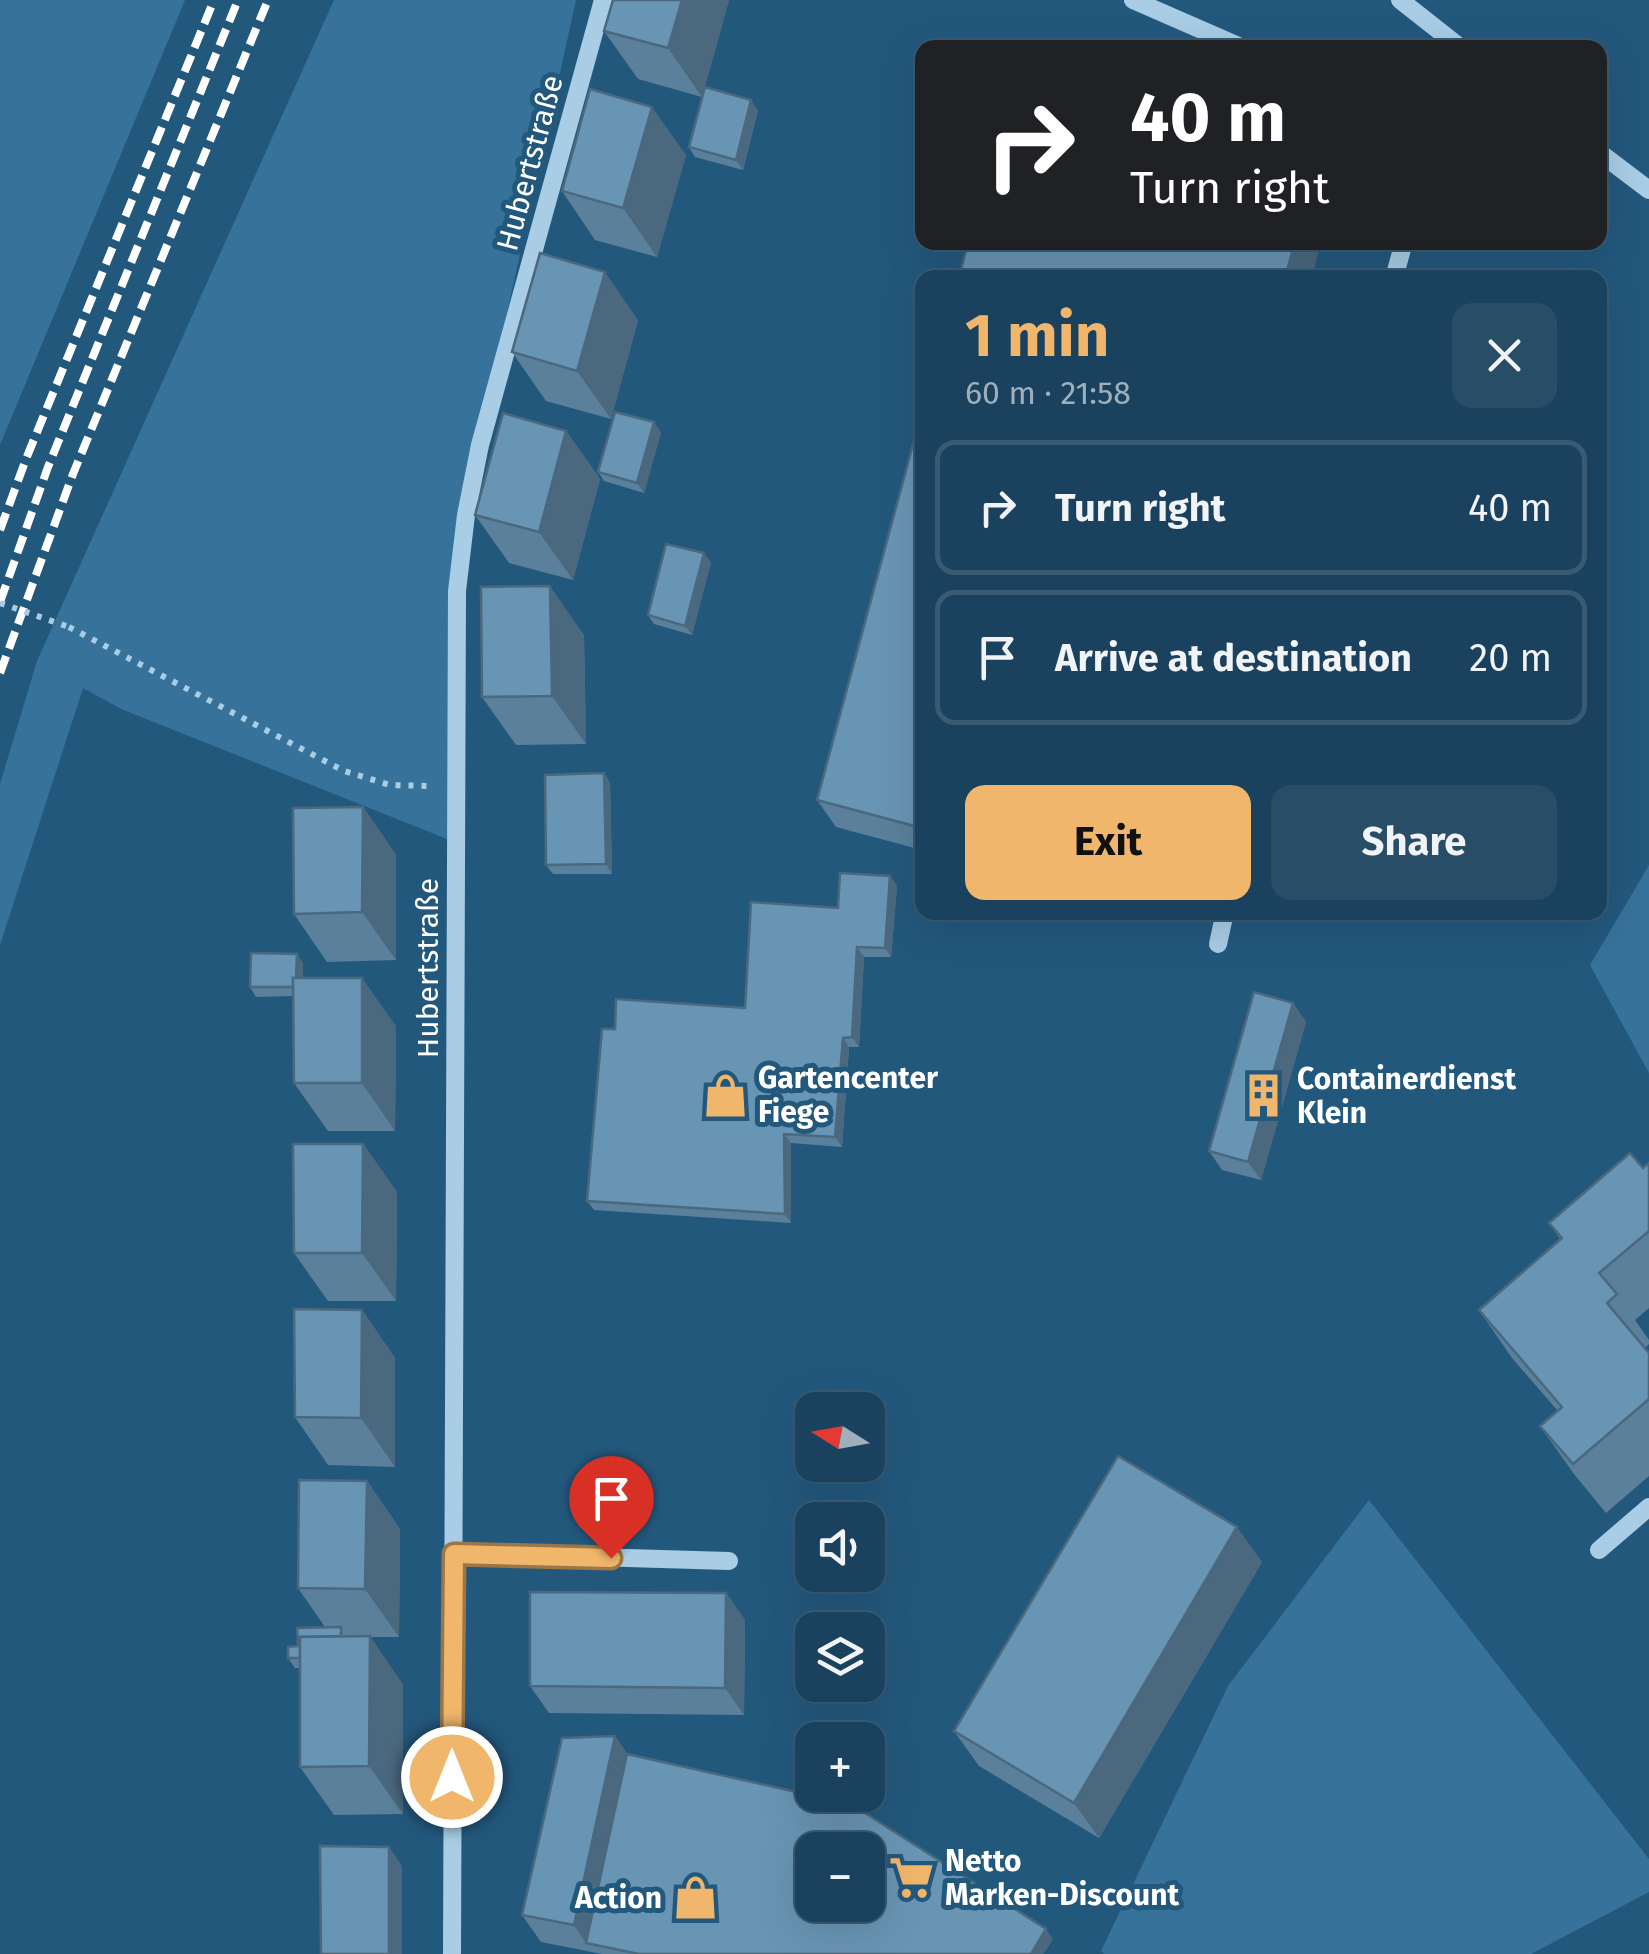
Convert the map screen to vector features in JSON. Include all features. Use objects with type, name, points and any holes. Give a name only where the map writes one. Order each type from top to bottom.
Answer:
[{"type":"street","name":"Hubertstraße","points":[[452,1954],[457,591],[466,515],[480,446],[604,0]]},
{"type":"street","points":[[1133,0],[1224,40]]},
{"type":"street","points":[[1400,0],[1451,40]]},
{"type":"street","points":[[1607,158],[1649,190]]},
{"type":"street","points":[[1218,944],[1224,920]]},
{"type":"street","points":[[1599,1550],[1649,1507]]},
{"type":"street","points":[[454,1554],[729,1561]]},
{"type":"path","points":[[0,602],[69,627],[366,780],[401,786],[455,786]]},
{"type":"shaded area","points":[[0,0],[185,0],[0,445]]},
{"type":"shaded area","points":[[334,0],[576,0],[479,440],[457,590],[452,841],[121,709],[83,688],[0,945],[0,784],[37,661]]},
{"type":"shaded area","points":[[1649,865],[1649,1073],[1590,965]]},
{"type":"shaded area","points":[[1369,1500],[1649,1859],[1649,1892],[1531,1954],[1104,1954],[1101,1951],[1228,1686]]},
{"type":"building","points":[[613,0],[682,0],[668,48],[604,31]]},
{"type":"building","points":[[705,87],[751,100],[736,160],[689,147]]},
{"type":"building","points":[[590,89],[652,107],[623,208],[562,191]]},
{"type":"building","points":[[966,250],[1293,250],[1287,270],[961,270]]},
{"type":"building","points":[[540,253],[605,272],[577,371],[512,352]]},
{"type":"building","points":[[615,412],[654,422],[637,483],[598,472]]},
{"type":"building","points":[[503,413],[566,431],[539,532],[475,515]]},
{"type":"building","points":[[915,437],[915,826],[817,800]]},
{"type":"building","points":[[666,544],[704,553],[685,626],[648,615]]},
{"type":"building","points":[[550,586],[552,696],[482,697],[481,587]]},
{"type":"building","points":[[604,773],[606,864],[546,865],[545,775]]},
{"type":"building","points":[[363,807],[362,912],[294,914],[293,808]]},
{"type":"building","name":"Gartencenter Fiege","points":[[840,873],[890,876],[885,948],[857,947],[852,1037],[843,1038],[835,1137],[784,1134],[785,1214],[587,1201],[602,1029],[615,1029],[616,999],[745,1008],[751,902],[838,908]]},
{"type":"building","points":[[251,953],[297,954],[293,987],[250,987]]},
{"type":"building","points":[[293,978],[362,978],[362,1083],[294,1083]]},
{"type":"building","points":[[1254,992],[1293,1003],[1248,1162],[1209,1151]]},
{"type":"building","points":[[293,1144],[363,1144],[362,1253],[294,1253]]},
{"type":"building","points":[[1630,1153],[1643,1168],[1649,1163],[1649,1231],[1599,1273],[1617,1294],[1607,1303],[1649,1353],[1649,1399],[1573,1464],[1540,1426],[1562,1407],[1479,1310],[1562,1238],[1549,1223]]},
{"type":"building","points":[[294,1309],[362,1310],[361,1418],[295,1417]]},
{"type":"building","points":[[1118,1456],[1237,1527],[1074,1803],[954,1731]]},
{"type":"building","points":[[299,1480],[367,1481],[365,1589],[298,1588]]},
{"type":"building","points":[[530,1592],[726,1593],[725,1688],[530,1686]]},
{"type":"building","points":[[341,1627],[341,1636],[300,1637],[300,1658],[288,1658],[288,1647],[298,1646],[297,1628]]},
{"type":"building","points":[[370,1636],[369,1766],[300,1767],[300,1637]]},
{"type":"building","points":[[615,1736],[574,1925],[522,1915],[562,1738]]},
{"type":"building","points":[[627,1754],[795,1792],[795,1812],[864,1812],[1046,1929],[1031,1954],[639,1954],[586,1943]]},
{"type":"building","points":[[320,1846],[389,1847],[389,1954],[321,1954]]},
{"type":"railway","points":[[0,530],[214,0]]},
{"type":"railway","points":[[0,602],[48,467],[238,0]]},
{"type":"railway","points":[[0,673],[73,474],[268,0]]},
{"type":"place","name":"Gartencenter Fiege","points":[[725,1095]]},
{"type":"place","name":"Containerdienst Klein","points":[[1264,1096]]},
{"type":"place","name":"Netto Marken-Discount","points":[[912,1878]]},
{"type":"place","name":"Action","points":[[695,1898]]},
{"type":"route","points":[[452,1777],[454,1554],[611,1558]]}]
